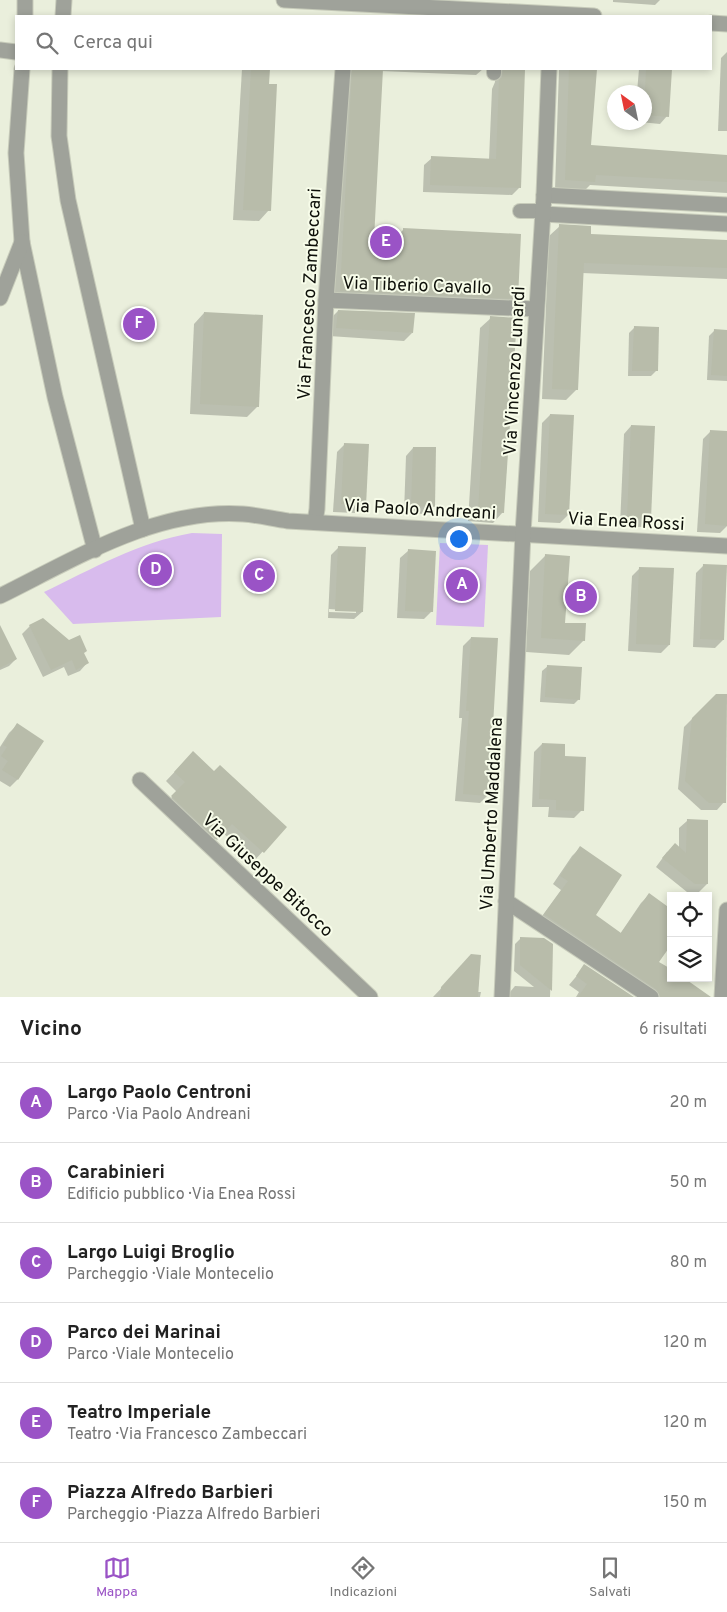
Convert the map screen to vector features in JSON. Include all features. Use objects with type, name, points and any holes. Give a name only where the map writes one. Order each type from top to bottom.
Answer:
[{"type":"street","points":[[25,0],[25,15]]},
{"type":"street","points":[[63,15],[64,0]]},
{"type":"street","points":[[284,0],[347,7],[496,14],[550,10],[587,15]]},
{"type":"street","points":[[712,23],[727,24]]},
{"type":"street","points":[[0,50],[15,52]]},
{"type":"street","points":[[22,70],[16,153],[22,242],[55,397],[95,550]]},
{"type":"street","points":[[60,70],[58,127],[68,200],[143,529]]},
{"type":"street","name":"Via Francesco Zambeccari","points":[[315,522],[326,300],[343,70]]},
{"type":"street","name":"Via Vincenzo Lunardi","points":[[518,634],[543,207],[549,70]]},
{"type":"street","points":[[520,211],[543,207],[727,205]]},
{"type":"street","points":[[543,207],[727,224]]},
{"type":"street","points":[[0,298],[22,242]]},
{"type":"street","name":"Via Tiberio Cavallo","points":[[326,300],[536,309]]},
{"type":"street","name":"Via Paolo Andreani","points":[[0,596],[143,529],[190,518],[244,514],[288,521],[523,533]]},
{"type":"street","name":"Via Enea Rossi","points":[[523,533],[727,546]]},
{"type":"street","name":"Via Umberto Maddalena","points":[[502,997],[518,634]]},
{"type":"street","name":"Via Giuseppe Bitocco","points":[[140,780],[370,997]]},
{"type":"street","points":[[506,902],[651,997]]},
{"type":"street","points":[[722,997],[727,910]]},
{"type":"shaded area","points":[[192,533],[222,534],[221,617],[73,624],[44,592],[135,550],[172,537]]},
{"type":"shaded area","points":[[440,543],[488,545],[484,627],[436,625]]},
{"type":"building","points":[[251,70],[270,70],[269,84],[277,84],[271,211],[243,210]]},
{"type":"building","points":[[352,70],[383,70],[374,239],[403,240],[403,228],[521,234],[518,299],[340,291]]},
{"type":"building","points":[[503,70],[525,70],[521,188],[430,185],[431,156],[496,159],[499,80],[502,77]]},
{"type":"building","points":[[569,70],[597,70],[591,145],[727,155],[727,182],[596,175],[595,182],[565,180]]},
{"type":"building","points":[[646,70],[672,70],[669,117],[652,116],[652,85],[645,85]]},
{"type":"building","points":[[559,224],[591,226],[591,234],[727,240],[727,268],[584,263],[578,390],[552,389]]},
{"type":"building","points":[[338,310],[415,313],[413,333],[336,328]]},
{"type":"building","points":[[204,312],[263,315],[259,407],[200,404]]},
{"type":"building","points":[[490,316],[517,318],[504,513],[478,511]]},
{"type":"building","points":[[634,326],[659,327],[658,371],[632,371]]},
{"type":"building","points":[[714,329],[727,330],[727,376],[711,375]]},
{"type":"building","points":[[550,414],[574,415],[569,515],[545,514]]},
{"type":"building","points":[[631,425],[655,426],[651,519],[627,518]]},
{"type":"building","points":[[710,430],[727,431],[727,526],[705,524]]},
{"type":"building","points":[[344,443],[369,444],[366,506],[341,504]]},
{"type":"building","points":[[413,447],[436,447],[435,507],[411,506]]},
{"type":"building","points":[[338,546],[366,547],[363,612],[335,611]]},
{"type":"building","points":[[408,549],[436,551],[433,612],[405,611]]},
{"type":"building","points":[[545,554],[570,556],[565,623],[586,623],[585,641],[541,638]]},
{"type":"building","points":[[703,564],[727,565],[724,640],[700,639]]},
{"type":"building","points":[[639,567],[674,568],[670,645],[636,644]]},
{"type":"building","points":[[43,618],[69,640],[80,635],[87,651],[84,653],[89,663],[76,670],[72,660],[51,670],[29,625]]},
{"type":"building","points":[[0,625],[17,659],[0,668]]},
{"type":"building","points":[[471,637],[498,638],[489,796],[463,794],[469,711],[466,711]]},
{"type":"building","points":[[547,665],[582,667],[580,700],[545,697]]},
{"type":"building","points":[[716,694],[727,694],[726,803],[709,803],[685,781],[692,718]]},
{"type":"building","points":[[17,723],[44,741],[18,780],[2,770],[8,761],[1,756],[7,747],[3,745]]},
{"type":"building","points":[[542,743],[565,744],[565,756],[586,757],[584,811],[556,810],[556,800],[539,799]]},
{"type":"building","points":[[193,751],[214,771],[220,765],[287,827],[264,853],[232,824],[217,840],[171,796],[185,782],[174,772]]},
{"type":"building","points":[[687,819],[708,820],[708,884],[695,884],[662,858],[675,843],[686,853]]},
{"type":"building","points":[[580,846],[622,875],[596,915],[621,933],[649,893],[667,906],[667,951],[659,962],[667,967],[667,982],[690,982],[711,997],[660,997],[656,989],[544,914],[568,881],[560,876]]},
{"type":"building","points":[[520,937],[544,938],[553,944],[552,991],[520,965]]},
{"type":"building","points":[[471,954],[481,955],[478,997],[440,997],[441,987]]},
{"type":"building","points":[[584,964],[634,997],[578,997],[587,984],[576,976]]},
{"type":"place","name":"Teatro Imperiale","points":[[386,242]]},
{"type":"place","name":"Piazza Alfredo Barbieri","points":[[139,324]]},
{"type":"place","name":"Parco dei Marinai","points":[[156,570]]},
{"type":"place","name":"Largo Luigi Broglio","points":[[259,576]]},
{"type":"place","name":"Largo Paolo Centroni","points":[[462,585]]},
{"type":"place","name":"Carabinieri","points":[[581,597]]}]
